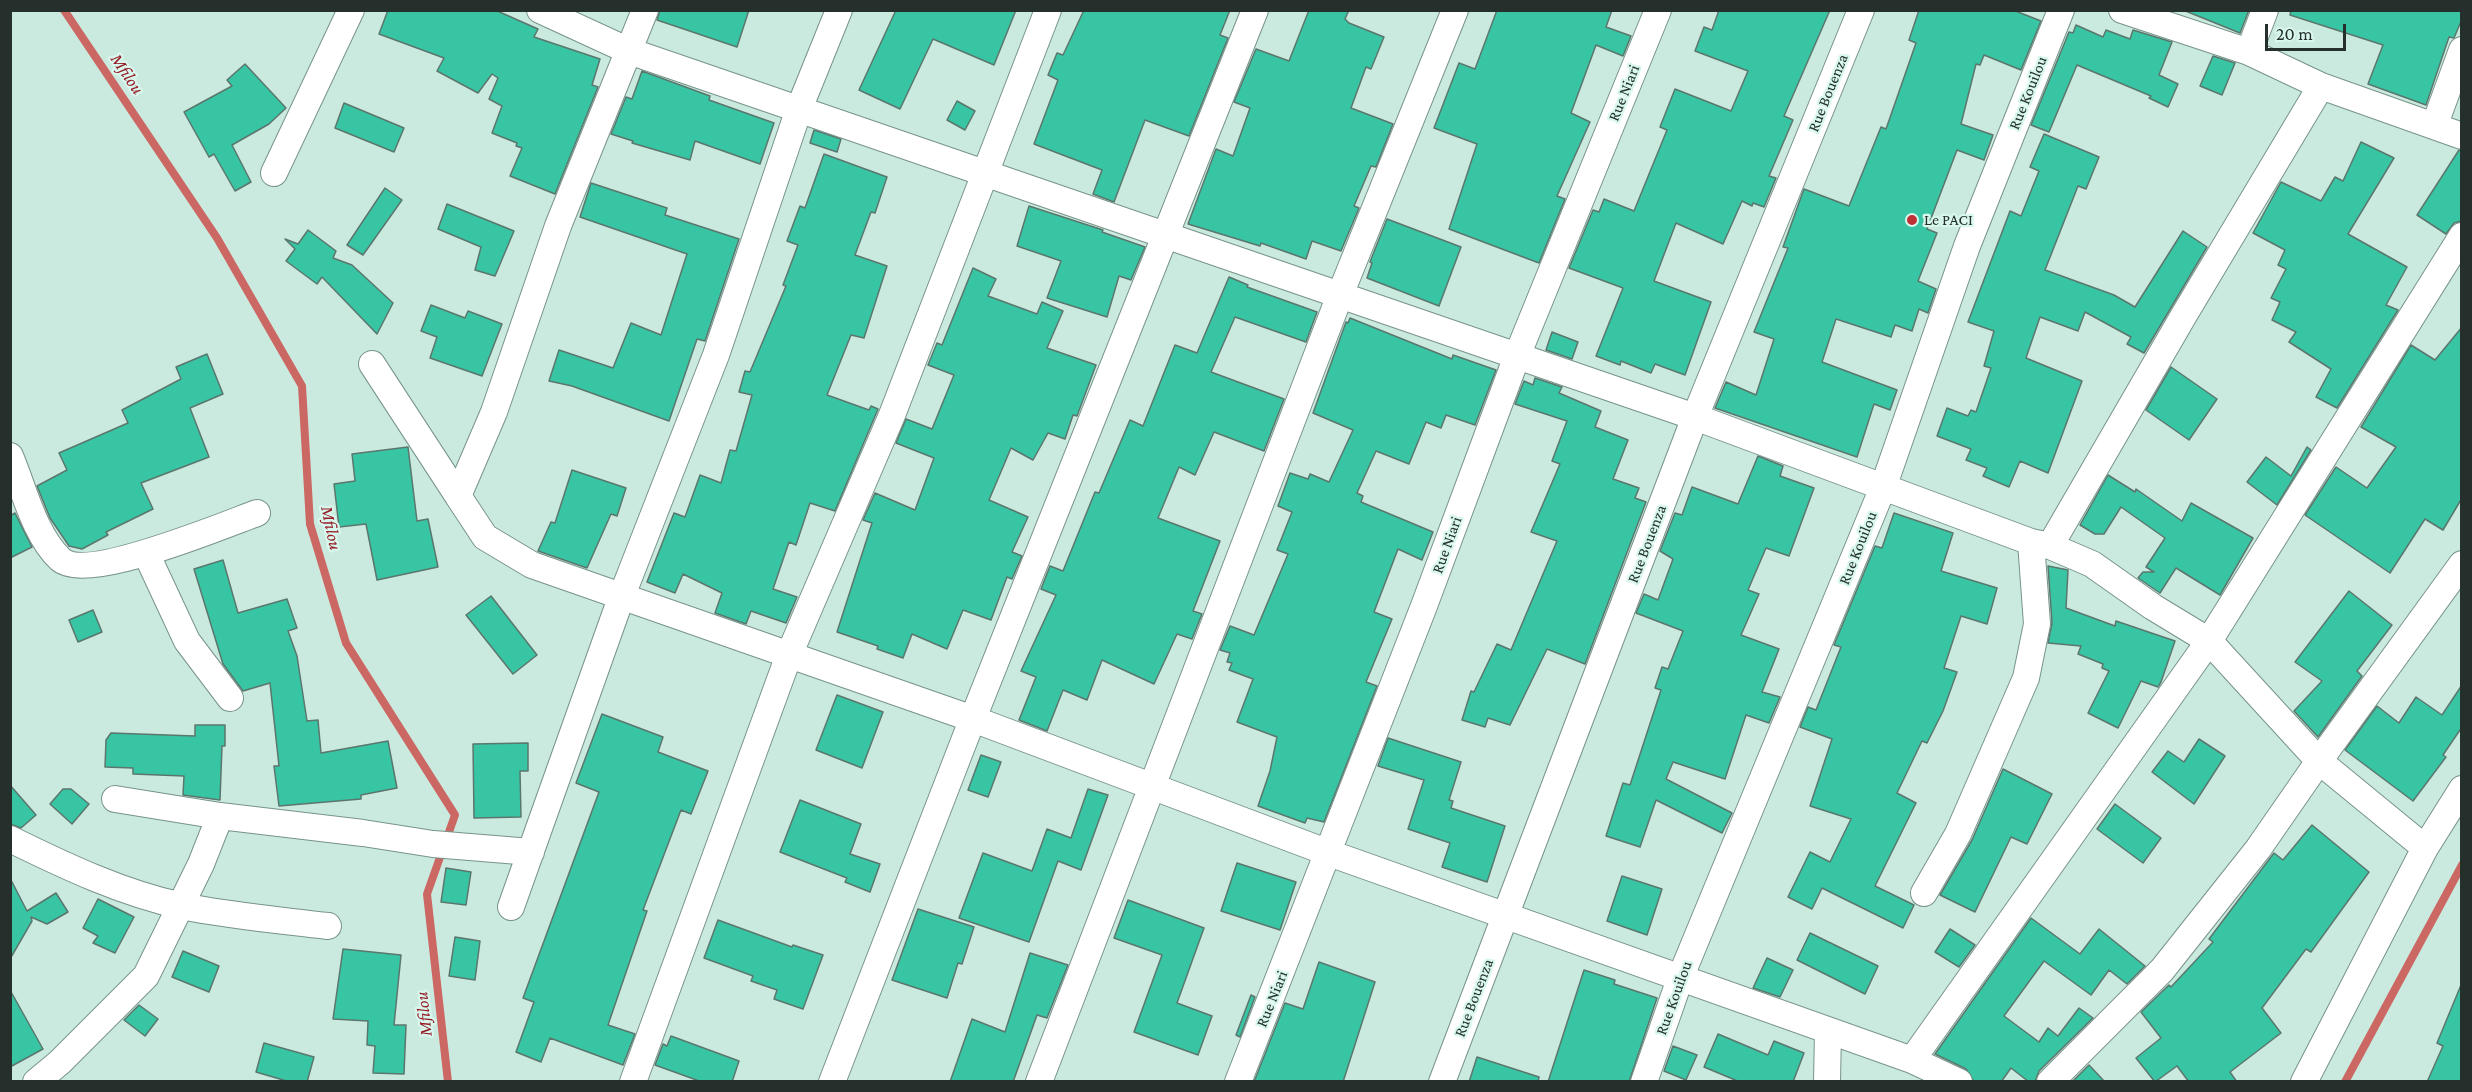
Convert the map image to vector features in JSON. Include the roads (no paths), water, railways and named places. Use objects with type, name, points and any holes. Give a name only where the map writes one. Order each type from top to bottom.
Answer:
[{"type":"street","points":[[274,173],[351,10]]},
{"type":"street","points":[[540,10],[630,51],[1695,417],[1884,485],[2092,564],[2153,607],[2210,641],[2319,760],[2425,848]]},
{"type":"street","points":[[458,496],[494,412],[558,226],[645,10]]},
{"type":"street","points":[[511,908],[621,598],[716,355],[799,109],[839,10]]},
{"type":"street","points":[[633,1082],[789,655],[892,416],[983,172],[1048,10]]},
{"type":"street","points":[[832,1082],[973,719],[1255,10]]},
{"type":"street","points":[[1039,1082],[1340,295],[1455,10]]},
{"type":"street","name":"Rue Niari","points":[[1238,1082],[1420,617],[1517,356],[1658,10]]},
{"type":"street","name":"Rue Bouenza","points":[[1442,1082],[1695,417],[1861,10]]},
{"type":"street","name":"Rue Kouilou","points":[[1644,1082],[1681,976],[1884,485],[1967,246],[2061,10]]},
{"type":"street","points":[[2122,10],[2249,52],[2321,86],[2435,124],[2462,136]]},
{"type":"street","points":[[2249,52],[2265,10]]},
{"type":"street","points":[[2435,124],[2462,50]]},
{"type":"street","points":[[1924,893],[1958,834],[2026,678],[2037,624],[2041,544],[2184,315],[2321,86]]},
{"type":"street","points":[[1912,1060],[2210,641],[2462,236]]},
{"type":"street","points":[[372,364],[485,537],[532,565],[1153,784],[1329,853],[1681,976],[1912,1060],[1959,1082]]},
{"type":"street","points":[[10,456],[43,537],[62,561],[76,566],[93,565],[146,553],[257,513]]},
{"type":"street","points":[[146,553],[187,641],[230,698]]},
{"type":"street","points":[[2050,1082],[2162,970],[2258,849],[2319,760],[2462,564]]},
{"type":"street","points":[[2304,1082],[2425,848],[2462,789]]},
{"type":"street","points":[[116,799],[220,816],[433,844],[531,852]]},
{"type":"street","points":[[36,1082],[60,1062],[146,976],[201,864],[220,816]]},
{"type":"street","points":[[10,839],[76,872],[179,906],[229,915],[328,926]]},
{"type":"street","points":[[1827,1082],[1828,1031]]},
{"type":"waterway","name":"Mfilou","points":[[64,10],[217,238],[302,386],[310,524],[346,643],[455,815],[427,894],[448,1082]]},
{"type":"waterway","points":[[2345,1082],[2462,865]]},
{"type":"place","name":"Le PACI","points":[[1912,220]]}]
